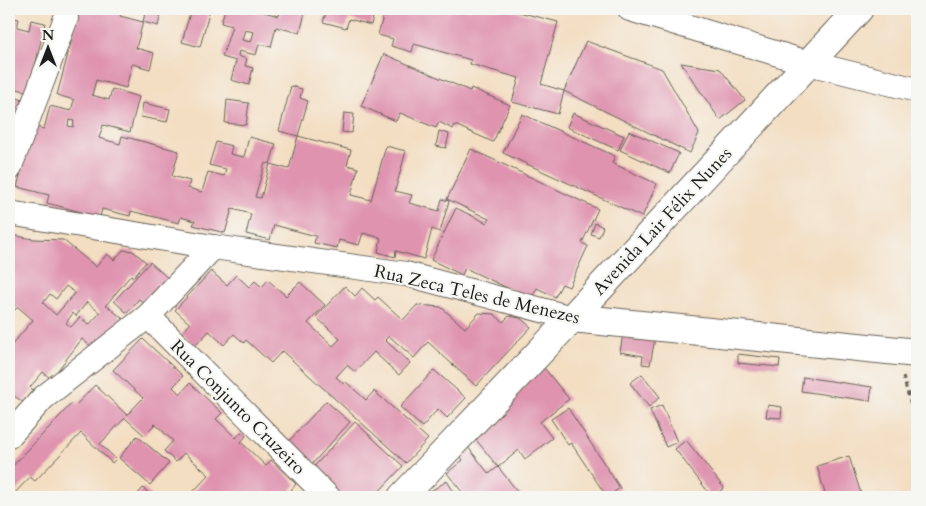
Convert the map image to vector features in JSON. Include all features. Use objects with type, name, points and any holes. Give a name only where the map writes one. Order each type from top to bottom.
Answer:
[{"type":"main road","name":"Avenida Lair Félix Nunes","points":[[402,497],[572,318],[859,9]]},
{"type":"main road","name":"Rua Zeca Teles de Menezes","points":[[572,318],[906,351]]},
{"type":"street","points":[[630,9],[808,63],[917,90]]},
{"type":"street","points":[[9,169],[66,18]]},
{"type":"street","name":"Rua Zeca Teles de Menezes","points":[[9,213],[213,247],[406,274],[572,318]]},
{"type":"street","points":[[9,436],[43,398],[148,316],[213,247]]},
{"type":"street","name":"Rua Conjunto Cruzeiro","points":[[148,316],[328,497]]},
{"type":"path","points":[[906,351],[917,426]]},
{"type":"building","points":[[80,9],[123,9],[120,16],[143,22],[136,48],[154,53],[150,69],[132,64],[126,88],[96,80],[92,95],[109,100],[112,89],[139,97],[130,132],[103,125],[99,138],[120,144],[122,136],[179,151],[172,176],[190,181],[188,188],[202,192],[208,172],[224,176],[226,169],[209,165],[216,142],[232,146],[230,154],[244,157],[249,137],[276,144],[270,164],[289,169],[298,136],[351,150],[347,165],[358,168],[351,195],[371,200],[386,146],[406,151],[395,191],[412,195],[409,203],[439,211],[442,199],[449,201],[440,232],[432,229],[424,259],[396,251],[395,257],[378,252],[381,238],[363,233],[359,245],[339,240],[337,248],[314,243],[316,236],[274,225],[270,240],[246,234],[251,214],[232,209],[225,233],[193,225],[195,221],[181,217],[179,223],[131,211],[130,216],[102,209],[100,217],[47,203],[49,195],[17,187],[33,126],[44,129],[50,106],[71,111],[74,100],[57,95]],"holes":[[[69,120],[74,121],[73,127],[68,126]],[[265,163],[270,164],[261,198],[255,197]]]},
{"type":"building","points":[[146,9],[162,9],[158,26],[143,22]]},
{"type":"building","points":[[191,9],[210,9],[200,47],[182,42]]},
{"type":"building","points":[[225,9],[260,9],[260,11],[279,16],[281,9],[306,9],[300,33],[276,27],[271,47],[259,44],[256,55],[239,51],[238,56],[247,59],[245,66],[253,68],[249,85],[231,80],[236,61],[222,57],[232,26],[221,23]],"holes":[[[245,30],[254,32],[251,42],[242,40]]]},
{"type":"building","points":[[314,9],[375,9],[371,25],[349,19],[346,28],[323,22],[326,13]]},
{"type":"building","points":[[385,9],[507,9],[558,22],[541,84],[564,91],[558,114],[512,102],[519,78],[470,64],[471,60],[414,44],[412,52],[391,46],[393,39],[378,35]]},
{"type":"building","points":[[9,17],[19,19],[17,27],[29,30],[31,20],[45,23],[29,92],[9,87]]},
{"type":"building","points":[[586,41],[662,69],[699,133],[690,153],[564,91]]},
{"type":"building","points":[[384,54],[470,91],[471,88],[510,105],[493,142],[455,125],[453,129],[439,122],[436,128],[400,113],[396,121],[361,106]]},
{"type":"building","points":[[681,63],[720,69],[745,100],[720,120]]},
{"type":"building","points":[[291,86],[302,89],[300,98],[308,101],[298,136],[279,131]]},
{"type":"building","points":[[9,95],[23,100],[9,136]]},
{"type":"building","points":[[227,100],[249,103],[246,125],[225,123]]},
{"type":"building","points":[[143,103],[170,109],[167,122],[141,117]]},
{"type":"building","points":[[344,113],[354,114],[352,133],[342,132]]},
{"type":"building","points":[[573,113],[624,136],[618,150],[567,127]]},
{"type":"building","points":[[522,114],[615,156],[612,163],[657,184],[642,217],[503,153]]},
{"type":"building","points":[[439,131],[449,134],[446,148],[436,146]]},
{"type":"building","points":[[629,131],[679,153],[670,173],[620,150]]},
{"type":"building","points":[[471,149],[598,209],[582,243],[588,246],[569,287],[562,284],[555,297],[537,288],[531,299],[465,268],[462,275],[431,260],[456,208],[487,223],[489,219],[447,199]]},
{"type":"building","points":[[595,223],[603,227],[599,237],[591,234]]},
{"type":"building","points":[[11,235],[33,239],[63,240],[96,267],[107,254],[114,260],[123,250],[133,251],[146,262],[133,277],[131,275],[106,305],[127,322],[93,348],[82,339],[51,379],[43,372],[30,387],[33,390],[23,402],[14,396],[9,402],[9,348],[33,320],[18,307],[15,310],[9,305],[9,237]],"holes":[[[66,286],[75,293],[56,315],[43,303],[50,294],[56,299]],[[87,302],[100,313],[89,325],[80,317],[71,327],[66,323],[73,313],[76,316]]]},
{"type":"building","points":[[150,262],[172,282],[148,307],[139,299],[127,313],[114,301]]},
{"type":"building","points":[[211,271],[227,285],[236,275],[249,287],[255,281],[262,287],[268,280],[286,296],[300,282],[325,305],[308,323],[333,346],[340,339],[316,317],[345,286],[355,296],[362,288],[375,300],[378,297],[403,320],[417,305],[441,307],[465,328],[479,313],[494,314],[503,322],[509,316],[520,318],[531,327],[476,386],[428,342],[414,358],[389,336],[385,340],[410,363],[399,375],[374,352],[355,372],[347,365],[336,377],[344,384],[346,382],[366,400],[374,391],[428,439],[406,463],[282,351],[271,363],[246,340],[244,343],[234,334],[224,345],[209,331],[195,346],[181,334],[190,324],[175,310]]},
{"type":"building","points":[[624,327],[656,333],[650,365],[642,364],[643,356],[620,352]]},
{"type":"building","points":[[143,339],[183,376],[173,387],[180,394],[190,383],[222,413],[216,419],[236,438],[241,432],[246,436],[241,442],[266,466],[271,460],[296,484],[291,490],[299,497],[188,497],[209,475],[184,453],[176,462],[164,451],[173,441],[155,424],[144,435],[125,418],[100,444],[116,459],[112,463],[81,433],[35,481],[30,477],[9,497],[9,470],[74,401],[77,404],[95,385],[127,415],[143,398],[113,370]]},
{"type":"building","points":[[738,354],[780,359],[779,367],[738,363]]},
{"type":"building","points":[[541,364],[569,399],[540,422],[552,438],[525,459],[519,450],[498,467],[469,431],[527,385],[522,379]]},
{"type":"building","points":[[434,370],[466,398],[447,418],[438,409],[422,427],[400,407]]},
{"type":"building","points":[[642,374],[660,397],[649,407],[630,383]]},
{"type":"building","points":[[803,377],[872,387],[870,401],[801,391]]},
{"type":"building","points":[[326,401],[350,422],[312,464],[288,442]]},
{"type":"building","points":[[662,405],[677,442],[666,447],[650,410]]},
{"type":"building","points":[[768,405],[782,407],[781,418],[766,417]]},
{"type":"building","points":[[568,408],[620,488],[607,497],[571,443],[568,445],[551,419]]},
{"type":"building","points":[[355,422],[403,466],[374,497],[339,497],[310,471]]},
{"type":"building","points":[[137,436],[169,463],[150,485],[119,458]]},
{"type":"building","points":[[686,440],[724,488],[712,497],[675,449]]},
{"type":"building","points":[[464,442],[489,474],[498,467],[522,497],[466,497],[447,473],[463,460],[455,449]]},
{"type":"building","points":[[849,456],[862,497],[826,497],[817,466]]},
{"type":"building","points":[[447,481],[457,497],[421,497]]},
{"type":"building","points":[[143,488],[153,497],[135,497]]}]
